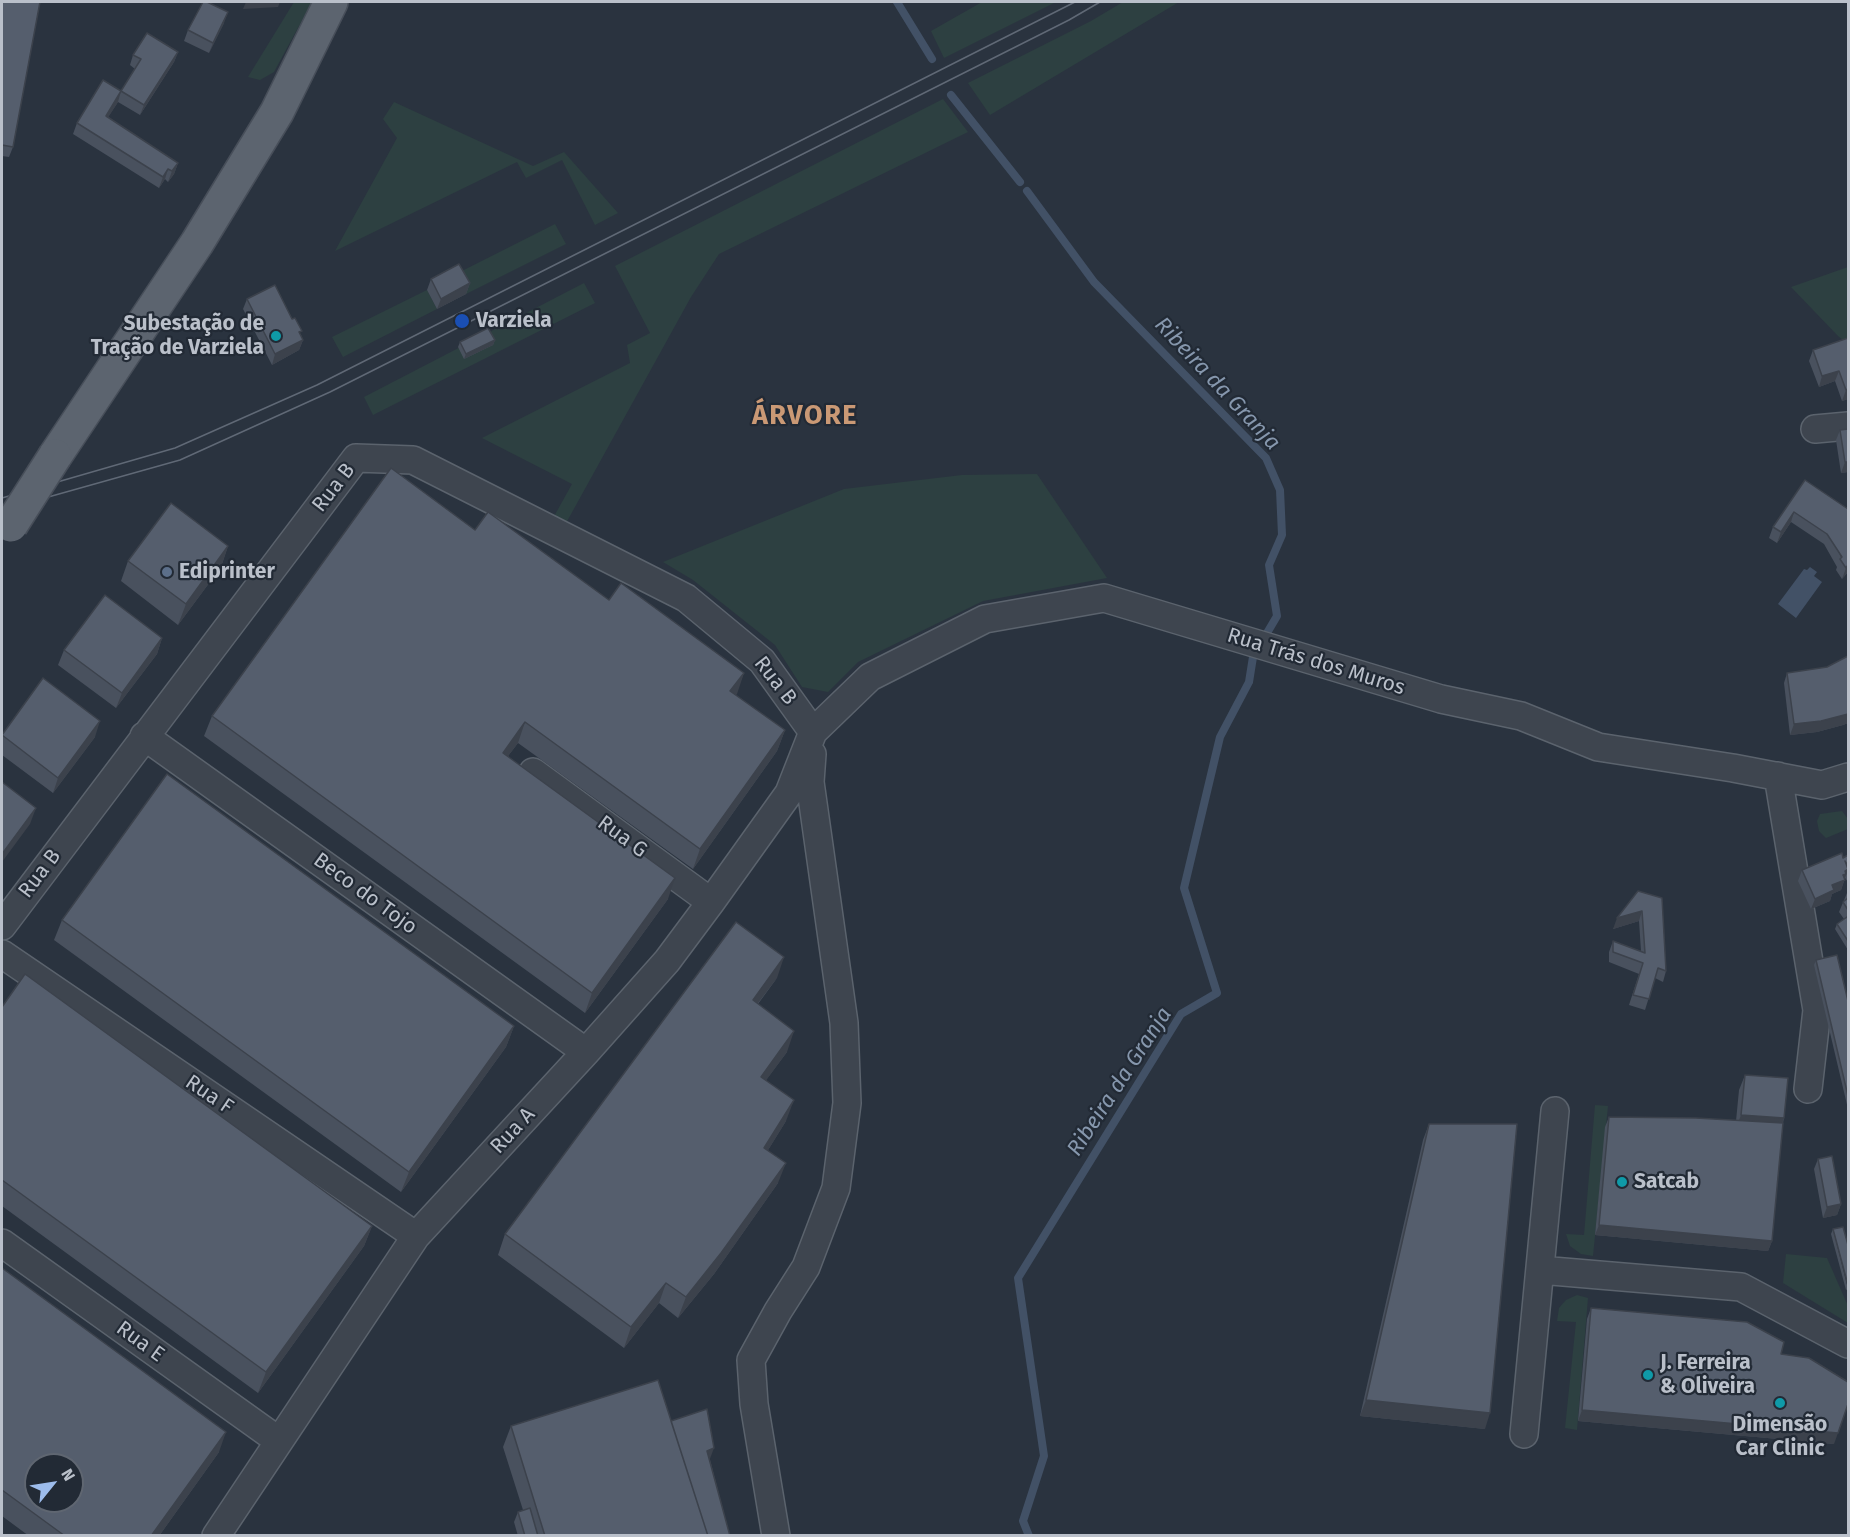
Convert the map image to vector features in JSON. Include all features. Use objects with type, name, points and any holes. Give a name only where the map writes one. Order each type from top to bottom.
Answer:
[{"type":"main road","points":[[6,532],[197,243],[277,112],[331,2]]},
{"type":"street","points":[[1815,429],[1848,426]]},
{"type":"street","name":"Rua B","points":[[2,926],[357,458],[413,460],[686,598],[762,661],[813,732]]},
{"type":"street","name":"Rua Trás dos Muros","points":[[813,732],[870,677],[985,619],[1104,598],[1441,699],[1521,716],[1598,747],[1822,785],[1848,777]]},
{"type":"street","points":[[776,1536],[753,1404],[751,1360],[806,1267],[836,1188],[847,1103],[844,1023],[810,782],[813,732]]},
{"type":"street","name":"Rua A","points":[[216,1536],[416,1236],[667,961],[711,902],[789,793],[813,732]]},
{"type":"street","name":"Beco do Tojo","points":[[144,736],[586,1052]]},
{"type":"street","name":"Rua G","points":[[533,772],[711,902]]},
{"type":"street","points":[[1778,777],[1817,1010],[1808,1089]]},
{"type":"street","name":"Rua F","points":[[2,954],[416,1236]]},
{"type":"street","points":[[1524,1434],[1555,1111]]},
{"type":"street","name":"Rua E","points":[[2,1243],[279,1441]]},
{"type":"street","points":[[1540,1270],[1741,1287],[1848,1344]]},
{"type":"shaded area","points":[[294,2],[312,2],[274,72],[260,80],[248,77]]},
{"type":"shaded area","points":[[982,2],[1056,2],[944,58],[931,31]]},
{"type":"shaded area","points":[[1123,2],[1179,2],[990,115],[968,83],[1091,21]]},
{"type":"shaded area","points":[[943,99],[968,132],[719,254],[691,297],[565,525],[552,520],[572,484],[482,438],[630,363],[627,345],[650,333],[615,266]]},
{"type":"shaded area","points":[[394,102],[533,166],[564,152],[618,213],[595,225],[562,160],[526,178],[517,162],[335,251],[397,138],[383,119]]},
{"type":"shaded area","points":[[555,224],[566,244],[466,294],[456,274]]},
{"type":"shaded area","points":[[1848,267],[1848,344],[1791,287]]},
{"type":"shaded area","points":[[584,283],[595,303],[373,415],[364,397]]},
{"type":"shaded area","points":[[427,290],[437,309],[343,357],[332,337]]},
{"type":"shaded area","points":[[1037,474],[1107,578],[983,601],[858,662],[828,692],[802,687],[775,645],[693,580],[663,562],[844,489],[962,475]]},
{"type":"shaded area","points":[[1842,811],[1848,819],[1848,829],[1826,838],[1819,831],[1817,821],[1820,814]]},
{"type":"shaded area","points":[[1595,1105],[1608,1106],[1593,1256],[1581,1254],[1570,1246],[1566,1234],[1584,1235]]},
{"type":"shaded area","points":[[1786,1254],[1827,1258],[1848,1306],[1848,1323],[1783,1283]]},
{"type":"shaded area","points":[[1577,1295],[1588,1298],[1577,1430],[1565,1428],[1576,1322],[1557,1321],[1559,1308],[1566,1300]]},
{"type":"water","points":[[1810,567],[1817,572],[1814,576],[1822,582],[1796,618],[1778,604],[1804,569],[1807,570]]},
{"type":"building","points":[[2,2],[40,2],[13,147],[2,145]]},
{"type":"building","points":[[203,2],[228,12],[213,43],[188,30]]},
{"type":"building","points":[[147,33],[178,52],[144,105],[121,91],[141,59],[133,55]]},
{"type":"building","points":[[103,80],[121,91],[106,116],[178,163],[172,171],[168,169],[163,177],[77,123]]},
{"type":"building","points":[[459,264],[470,283],[441,299],[431,279]]},
{"type":"building","name":"Subestação de Tração de Varziela","points":[[275,285],[292,319],[295,318],[302,331],[299,332],[303,340],[275,354],[247,299]]},
{"type":"building","points":[[488,328],[495,340],[466,354],[460,342]]},
{"type":"building","points":[[1848,338],[1848,389],[1846,390],[1839,371],[1822,376],[1813,350]]},
{"type":"building","points":[[1848,429],[1848,462],[1845,462],[1840,430]]},
{"type":"building","points":[[391,468],[475,530],[488,512],[609,600],[621,583],[744,673],[730,691],[785,730],[700,849],[525,722],[503,753],[675,878],[592,993],[212,716]]},
{"type":"building","points":[[1805,480],[1848,509],[1848,565],[1846,568],[1840,559],[1842,557],[1827,534],[1794,512],[1781,532],[1773,527]]},
{"type":"building","points":[[171,503],[228,546],[186,604],[128,561]]},
{"type":"building","points":[[105,595],[162,638],[122,693],[64,650]]},
{"type":"building","points":[[1848,656],[1848,714],[1821,721],[1794,724],[1787,673],[1827,667]]},
{"type":"building","points":[[43,678],[100,721],[58,778],[2,735]]},
{"type":"building","points":[[167,774],[514,1026],[409,1172],[62,920]]},
{"type":"building","points":[[2,782],[36,808],[2,854]]},
{"type":"building","points":[[1842,853],[1843,858],[1848,855],[1848,866],[1845,861],[1848,869],[1843,875],[1845,880],[1832,885],[1834,890],[1815,899],[1802,870]]},
{"type":"building","points":[[1638,891],[1662,898],[1666,971],[1658,968],[1649,999],[1633,995],[1643,963],[1613,952],[1613,941],[1645,953],[1642,911],[1617,918]]},
{"type":"building","points":[[1848,898],[1848,910],[1843,902]]},
{"type":"building","points":[[1847,917],[1848,919],[1848,941],[1837,924]]},
{"type":"building","points":[[736,922],[784,957],[753,1000],[794,1031],[761,1077],[794,1100],[764,1148],[786,1163],[686,1297],[666,1283],[631,1327],[505,1234]]},
{"type":"building","points":[[1837,955],[1848,1001],[1848,1096],[1816,960]]},
{"type":"building","points":[[25,974],[372,1226],[266,1372],[2,1180],[2,1007]]},
{"type":"building","points":[[1745,1075],[1788,1078],[1784,1118],[1741,1115]]},
{"type":"building","points":[[1609,1117],[1696,1118],[1783,1123],[1772,1241],[1599,1225]]},
{"type":"building","points":[[1429,1124],[1517,1124],[1490,1413],[1366,1400]]},
{"type":"building","points":[[1832,1156],[1841,1204],[1827,1207],[1818,1159]]},
{"type":"building","points":[[1843,1227],[1848,1245],[1848,1285],[1833,1229]]},
{"type":"building","points":[[2,1268],[226,1432],[151,1536],[65,1536],[34,1513],[84,1513],[84,1453],[24,1453],[24,1506],[2,1490]]},
{"type":"building","points":[[1591,1308],[1747,1322],[1784,1342],[1781,1354],[1809,1358],[1848,1382],[1848,1404],[1838,1433],[1582,1410]]},
{"type":"building","points":[[658,1380],[708,1536],[545,1536],[511,1426]]},
{"type":"building","points":[[707,1409],[714,1448],[707,1451],[730,1536],[708,1536],[671,1421]]},
{"type":"building","points":[[530,1508],[538,1536],[525,1536],[518,1512]]},
{"type":"waterway","name":"Ribeira da Granja","points":[[897,2],[932,59]]},
{"type":"waterway","name":"Ribeira da Granja","points":[[951,95],[1020,182]]},
{"type":"waterway","name":"Ribeira da Granja","points":[[1027,191],[1094,282],[1266,458],[1280,490],[1282,535],[1269,565],[1277,616],[1267,633]]},
{"type":"waterway","name":"Ribeira da Granja","points":[[1029,1536],[1023,1521],[1044,1456],[1018,1278],[1181,1014],[1217,993],[1184,888],[1220,737],[1249,682],[1253,657]]},
{"type":"tram line","points":[[2,498],[175,448],[317,385],[1075,2]]},
{"type":"tram line","points":[[2,510],[180,460],[330,392],[1069,20],[1100,2]]},
{"type":"place","name":"Varziela","points":[[462,321]]},
{"type":"place","name":"Subestação de Tração de Varziela","points":[[276,336]]},
{"type":"place","name":"Ediprinter","points":[[167,572]]},
{"type":"place","name":"Satcab","points":[[1622,1182]]},
{"type":"place","name":"J. Ferreira & Oliveira","points":[[1648,1375]]},
{"type":"place","name":"Dimensão Car Clinic","points":[[1780,1403]]},
{"type":"district","name":"ÁRVORE","points":[[805,416]]}]
